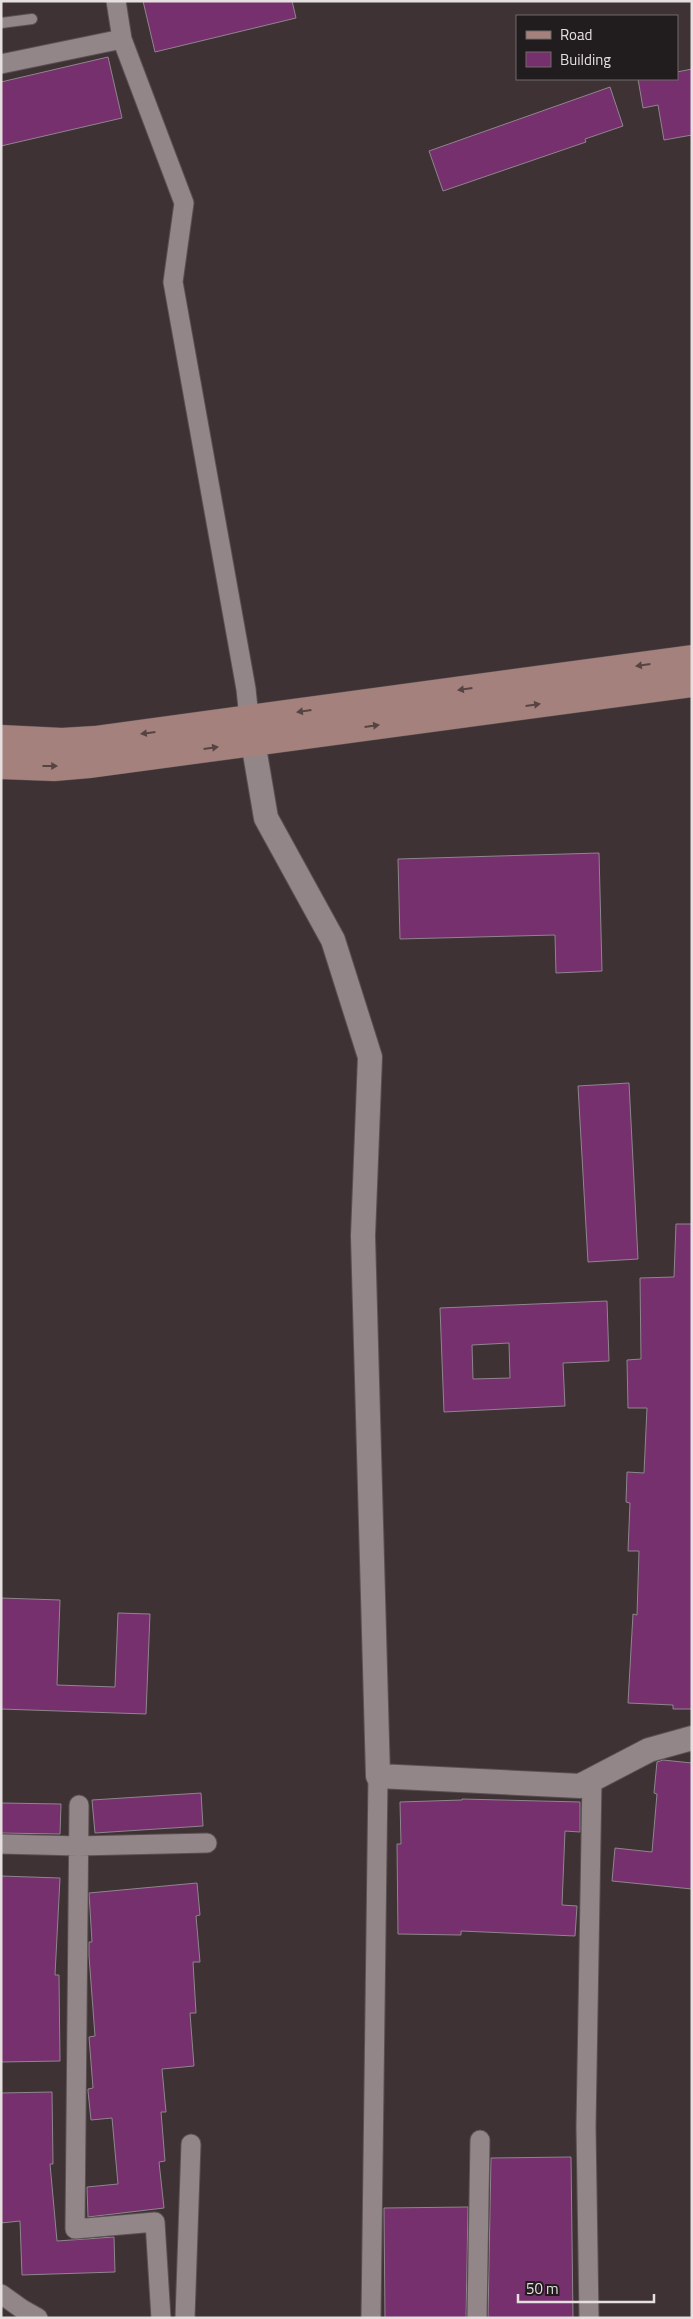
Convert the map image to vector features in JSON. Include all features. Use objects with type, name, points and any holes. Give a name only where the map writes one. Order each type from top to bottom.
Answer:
[{"type":"main road","points":[[1,764],[54,767],[90,764],[251,730],[692,659]]},
{"type":"main road","points":[[1,739],[37,741],[95,740],[203,726],[251,730],[692,683]]},
{"type":"street","points":[[116,1],[122,40],[184,203],[173,282],[246,689],[266,818],[333,940],[370,1057],[363,1236],[378,1776],[371,2318]]},
{"type":"street","points":[[1,64],[122,40]]},
{"type":"street","points":[[378,1776],[580,1786],[649,1750],[692,1738]]},
{"type":"street","points":[[589,2318],[586,2127],[592,1780]]},
{"type":"street","points":[[79,1805],[75,2229],[155,2222],[161,2318]]},
{"type":"street","points":[[1,1844],[78,1846],[206,1843]]},
{"type":"street","points":[[477,2318],[480,2140]]},
{"type":"street","points":[[185,2318],[191,2144]]},
{"type":"street","points":[[1,2294],[38,2318]]},
{"type":"lane","points":[[1,23],[32,18]]},
{"type":"building","points":[[143,1],[292,1],[296,18],[155,52]]},
{"type":"building","points":[[108,57],[122,118],[1,146],[1,82]]},
{"type":"building","points":[[692,69],[692,135],[664,140],[658,105],[643,108],[638,80],[678,80],[678,72]]},
{"type":"building","points":[[610,87],[623,126],[585,139],[586,142],[443,191],[429,151]]},
{"type":"building","points":[[599,853],[602,971],[556,973],[555,935],[400,939],[398,859]]},
{"type":"building","points":[[629,1083],[638,1259],[588,1262],[578,1086]]},
{"type":"building","points":[[676,1224],[692,1224],[692,1709],[673,1709],[673,1705],[628,1703],[633,1614],[637,1615],[639,1551],[628,1551],[630,1503],[626,1502],[627,1472],[644,1473],[647,1408],[628,1408],[627,1360],[641,1359],[640,1278],[674,1277]]},
{"type":"building","points":[[607,1301],[609,1361],[563,1363],[565,1406],[444,1412],[440,1308]],"holes":[[[509,1343],[510,1378],[473,1379],[472,1345]]]},
{"type":"building","points":[[1,1598],[60,1600],[57,1685],[115,1687],[118,1613],[150,1614],[146,1714],[1,1709]]},
{"type":"building","points":[[663,1760],[692,1763],[692,1889],[612,1881],[615,1848],[652,1852],[657,1794],[654,1793],[657,1762]]},
{"type":"building","points":[[201,1793],[203,1826],[95,1833],[92,1800]]},
{"type":"building","points":[[462,1799],[580,1802],[580,1832],[565,1831],[562,1905],[577,1906],[575,1936],[461,1931],[461,1935],[398,1934],[397,1844],[401,1844],[400,1802]]},
{"type":"building","points":[[1,1803],[61,1804],[60,1834],[1,1833]]},
{"type":"building","points":[[1,1876],[60,1878],[55,1975],[59,1975],[60,2061],[1,2062]]},
{"type":"building","points":[[197,1883],[200,1915],[196,1916],[200,1962],[193,1962],[196,2013],[190,2013],[194,2066],[162,2069],[166,2112],[161,2112],[165,2161],[159,2162],[164,2208],[88,2217],[87,2187],[118,2184],[112,2118],[91,2120],[88,2091],[88,2089],[93,2088],[89,2037],[95,2036],[89,1956],[89,1942],[92,1942],[89,1893]]},
{"type":"building","points":[[52,2092],[53,2164],[50,2164],[57,2241],[114,2237],[115,2272],[22,2275],[20,2221],[1,2223],[1,2093]]},
{"type":"building","points":[[571,2157],[573,2318],[488,2318],[491,2158]]},
{"type":"building","points":[[468,2207],[466,2318],[385,2318],[384,2208]]}]
